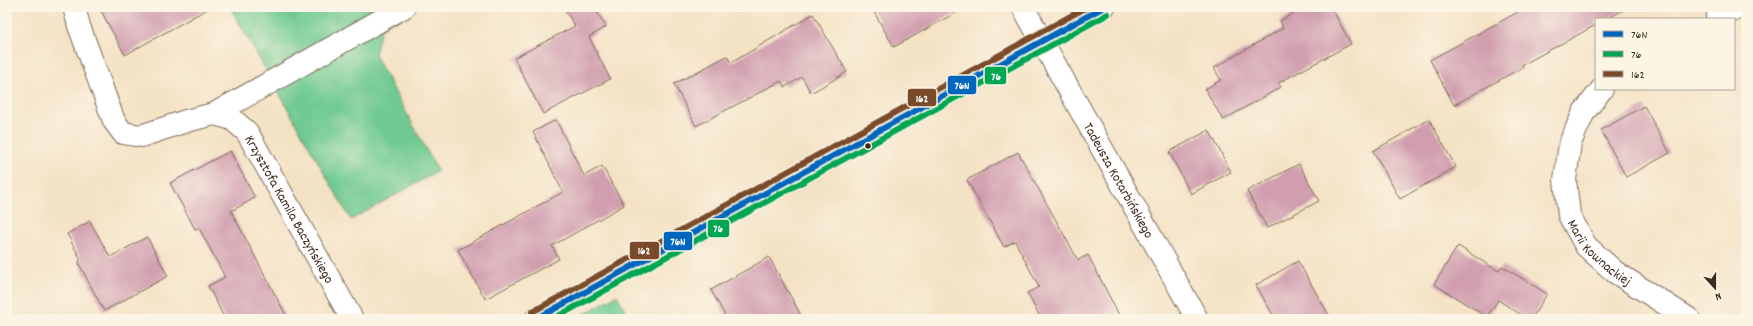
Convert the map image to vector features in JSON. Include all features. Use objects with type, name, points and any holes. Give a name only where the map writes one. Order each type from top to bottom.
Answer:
[{"type":"street","points":[[74,7],[79,26],[114,121],[123,133],[141,136],[186,121],[214,114],[404,7]]},
{"type":"street","name":"Tadeusza Kotarbińskiego","points":[[1023,7],[1197,319]]},
{"type":"street","points":[[536,319],[1104,7]]},
{"type":"street","points":[[1719,18],[1739,7]]},
{"type":"street","name":"Marii Kownackiej","points":[[1601,90],[1584,112],[1570,143],[1565,180],[1569,215],[1586,246],[1615,272],[1689,319]]},
{"type":"street","name":"Krzysztofa Kamila Baczyńskiego","points":[[214,114],[232,119],[247,132],[352,319]]},
{"type":"green space","points":[[230,7],[412,7],[381,29],[375,55],[438,171],[351,220]]},
{"type":"green space","points":[[617,295],[630,319],[575,319]]},
{"type":"building","points":[[99,7],[211,7],[125,55]]},
{"type":"building","points":[[563,7],[594,7],[606,27],[589,37],[610,79],[543,114],[514,58],[575,26]]},
{"type":"building","points":[[871,7],[966,7],[894,47]]},
{"type":"building","points":[[1305,7],[1331,7],[1351,44],[1278,83],[1281,87],[1223,120],[1205,89],[1221,80],[1214,68],[1283,28],[1280,21]]},
{"type":"building","points":[[1527,7],[1629,7],[1609,18],[1595,18],[1595,26],[1522,65],[1523,67],[1454,105],[1430,60]]},
{"type":"building","points":[[813,14],[847,72],[811,93],[802,77],[785,87],[781,81],[696,126],[674,84],[727,56],[731,63]]},
{"type":"building","points":[[1644,106],[1670,153],[1626,177],[1601,130]]},
{"type":"building","points":[[1429,119],[1456,167],[1400,199],[1373,151]]},
{"type":"building","points":[[556,120],[584,176],[602,166],[624,205],[552,246],[559,259],[485,299],[458,250],[563,192],[533,132]]},
{"type":"building","points":[[1209,130],[1231,172],[1191,194],[1169,152]]},
{"type":"building","points":[[230,151],[255,198],[231,211],[288,319],[225,319],[208,286],[225,277],[199,228],[195,229],[170,183]]},
{"type":"building","points":[[1018,152],[1078,260],[1088,255],[1121,319],[1041,319],[1027,293],[1039,287],[1015,241],[1004,247],[967,180]]},
{"type":"building","points":[[1299,164],[1319,201],[1267,228],[1247,191]]},
{"type":"building","points":[[90,221],[110,257],[147,237],[168,276],[104,311],[79,264],[80,258],[67,234]]},
{"type":"building","points":[[1458,246],[1498,271],[1502,266],[1547,294],[1531,319],[1528,319],[1498,300],[1487,317],[1434,284]]},
{"type":"building","points":[[769,257],[803,319],[727,319],[711,290]]},
{"type":"building","points":[[1298,261],[1331,319],[1275,319],[1256,285]]},
{"type":"transit line","name":"162","points":[[532,312],[1087,7]]},
{"type":"transit line","name":"76N","points":[[536,319],[1104,7]]},
{"type":"transit line","name":"76","points":[[553,319],[1108,14]]}]
